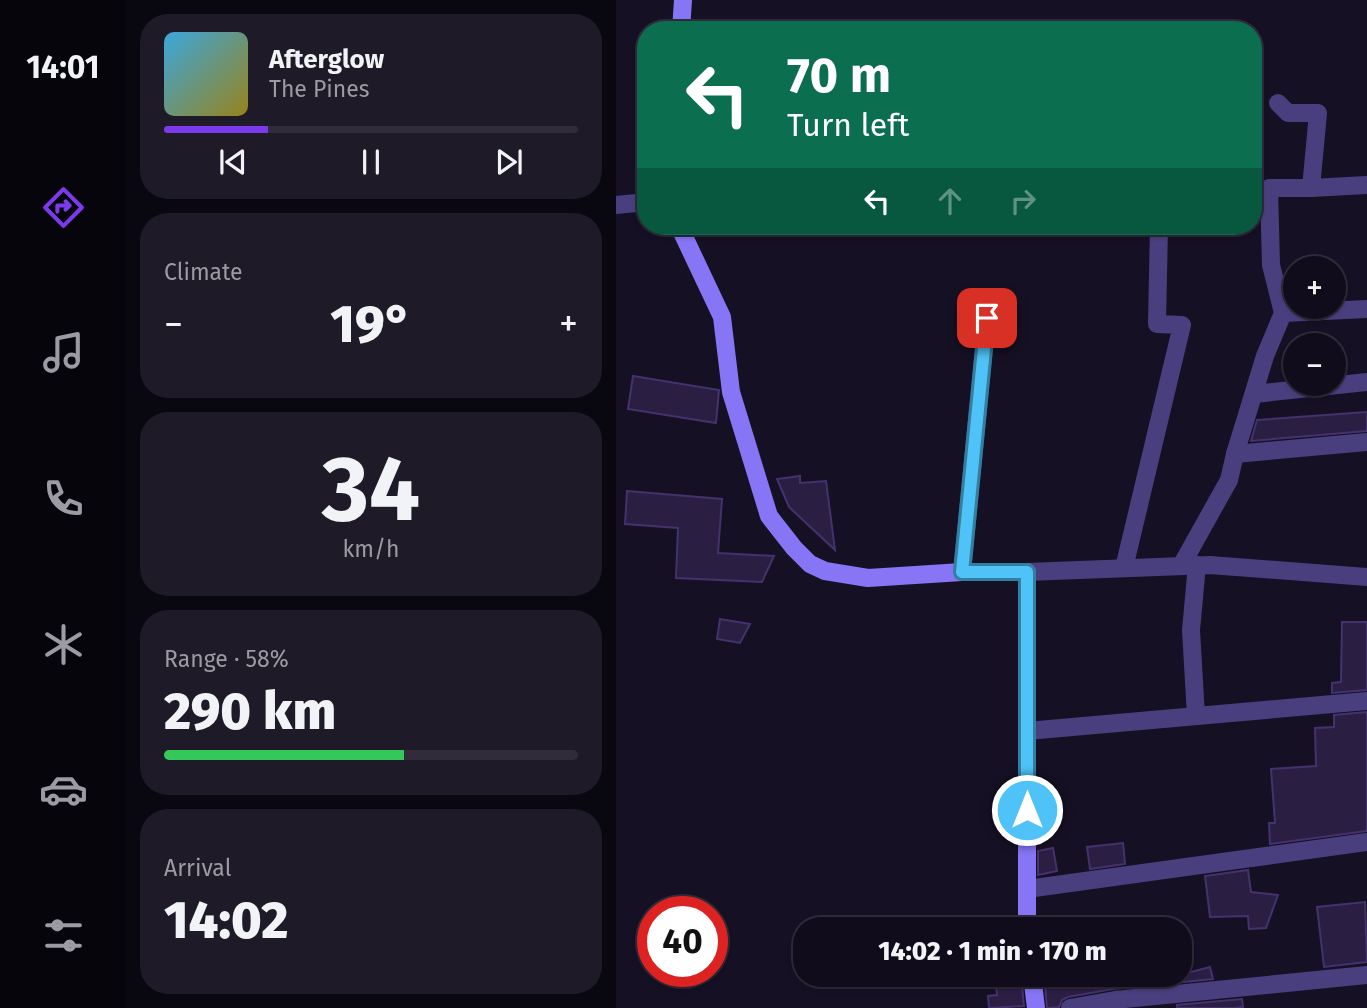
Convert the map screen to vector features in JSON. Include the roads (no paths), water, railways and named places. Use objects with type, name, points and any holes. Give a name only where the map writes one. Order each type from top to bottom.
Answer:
[{"type":"street","points":[[682,21],[683,0]]},
{"type":"street","points":[[1278,103],[1288,113],[1318,113],[1311,188]]},
{"type":"street","points":[[1262,195],[1269,188],[1367,184]]},
{"type":"street","points":[[616,205],[637,203]]},
{"type":"street","points":[[1196,716],[1189,566],[1229,480],[1265,356],[1283,313],[1271,265],[1262,203]]},
{"type":"street","points":[[683,235],[722,317],[731,392],[769,516],[810,564],[846,576],[868,578],[962,572],[1189,566],[1367,577]]},
{"type":"street","points":[[1124,568],[1182,325],[1157,324],[1159,235]]},
{"type":"street","points":[[1346,310],[1367,309]]},
{"type":"street","points":[[962,572],[987,318]]},
{"type":"street","points":[[1254,394],[1367,382]]},
{"type":"street","points":[[1235,454],[1367,442]]},
{"type":"street","points":[[1027,572],[1027,917]]},
{"type":"street","points":[[1027,731],[1367,701]]},
{"type":"street","points":[[1027,889],[1367,842]]},
{"type":"street","points":[[1070,1008],[1115,1000],[1367,975]]},
{"type":"street","points":[[1033,987],[1036,1008]]}]
